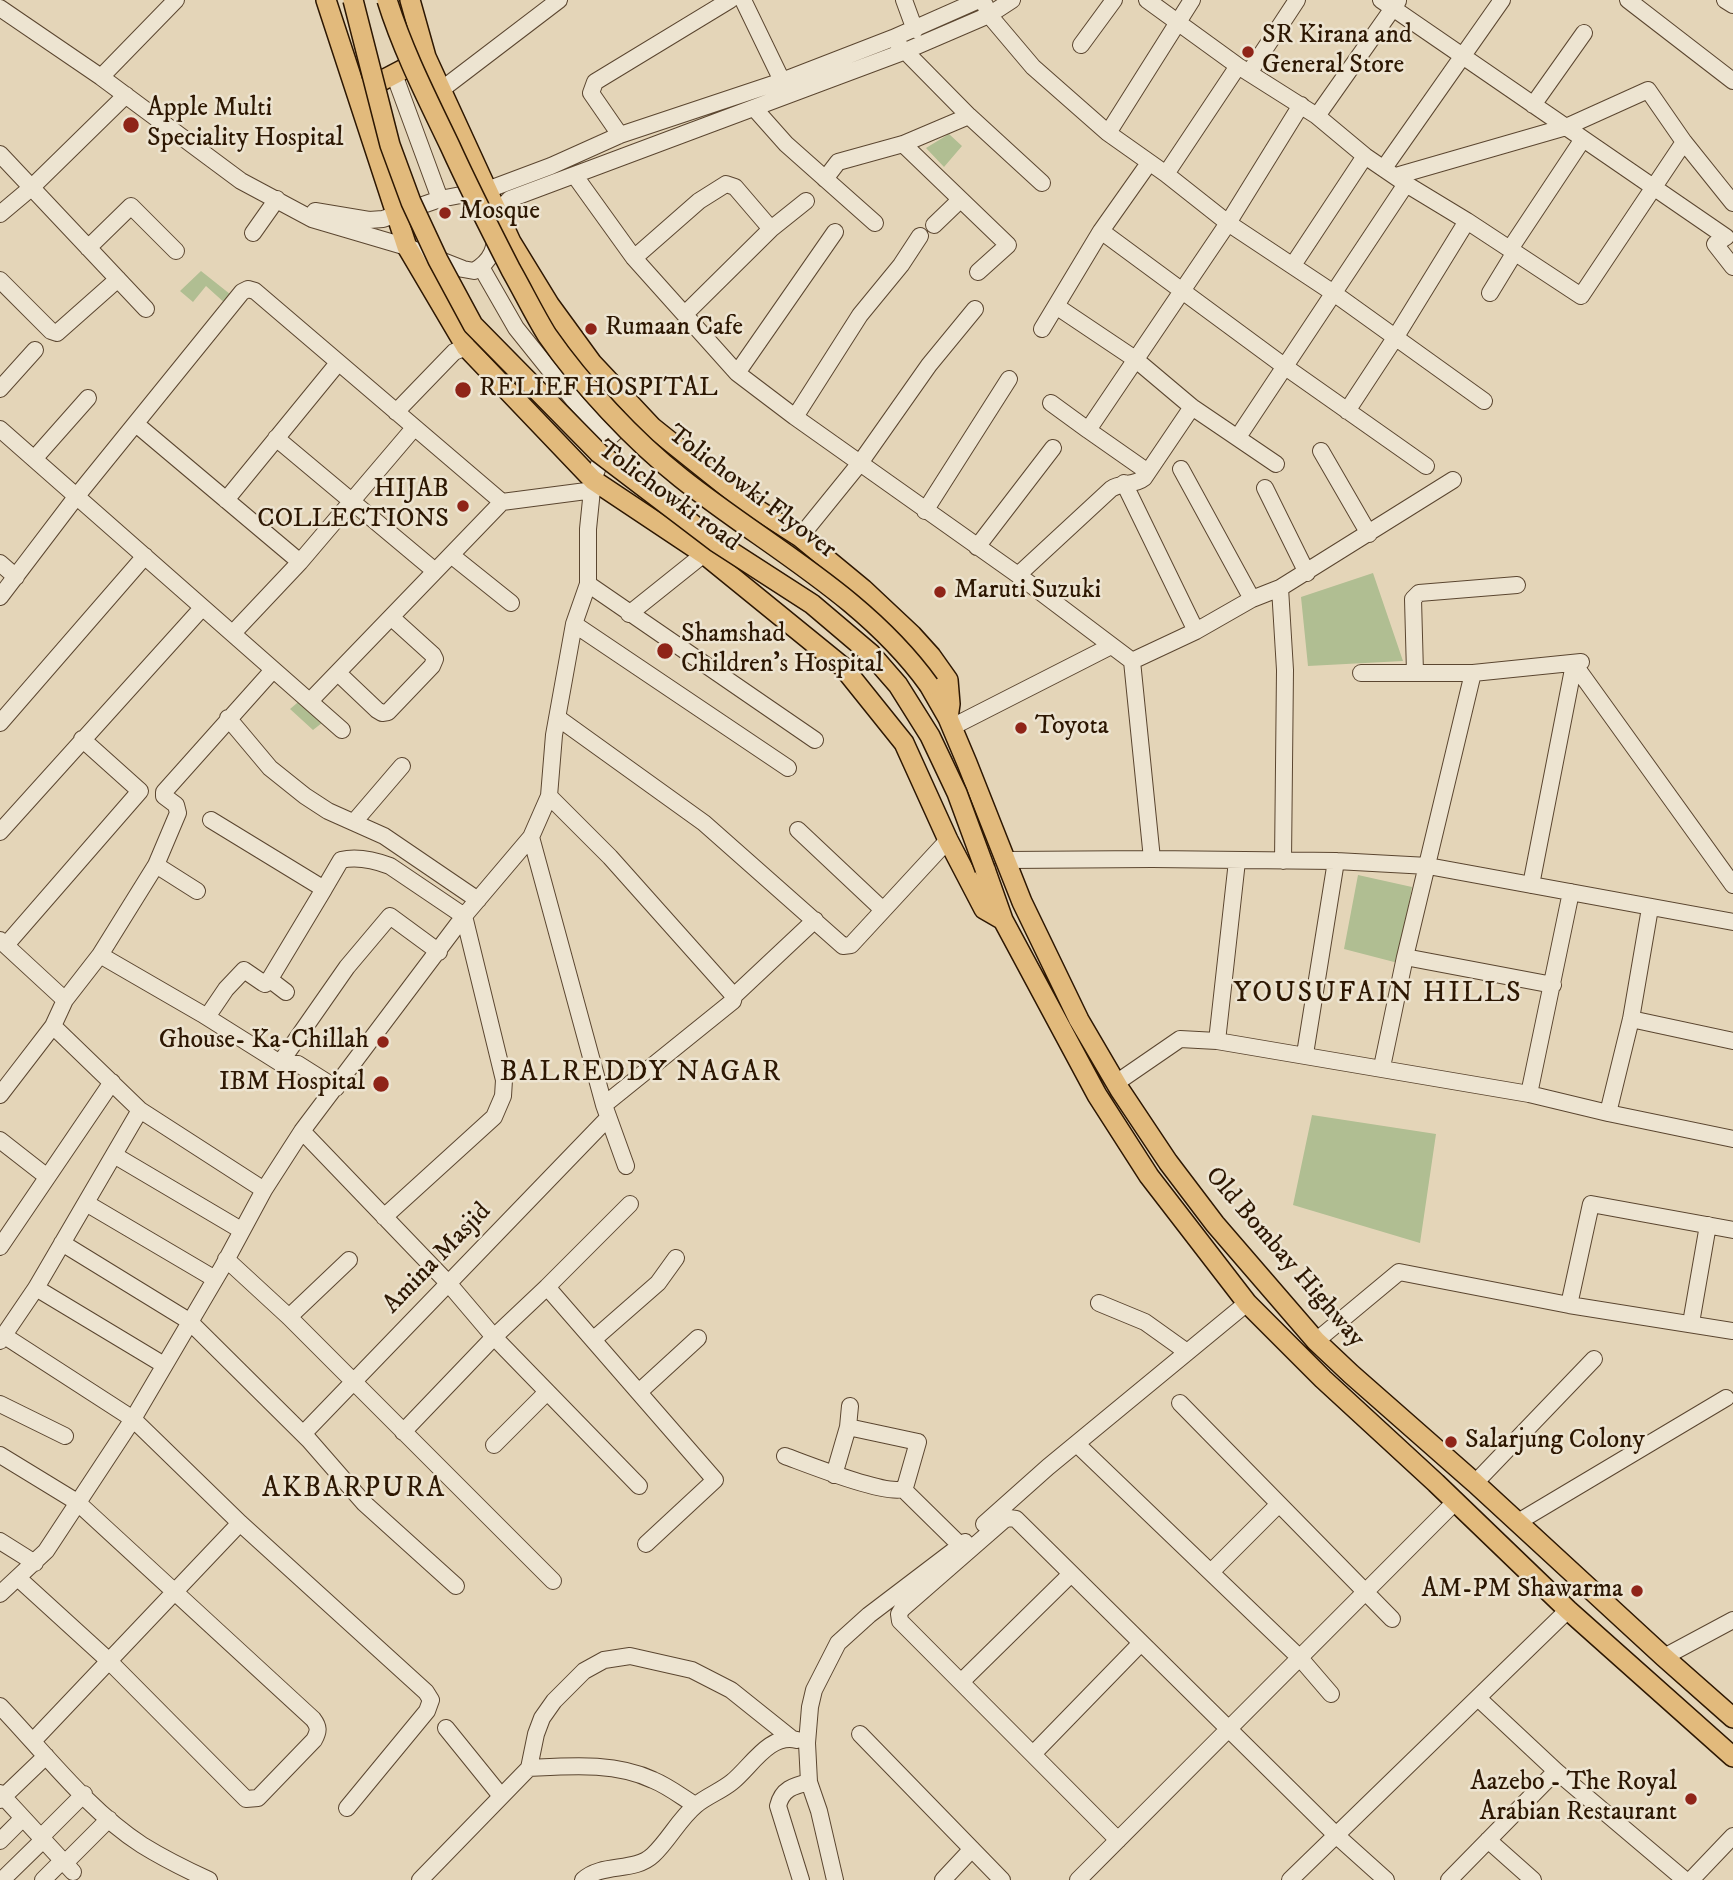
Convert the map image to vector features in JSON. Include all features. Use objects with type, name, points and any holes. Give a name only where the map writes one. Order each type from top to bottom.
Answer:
[{"type":"main road","name":"Tolichowki road","points":[[326,0],[407,247],[466,347],[593,485],[704,554],[843,667],[904,743],[948,840],[984,909],[1003,920]]},
{"type":"main road","name":"Tolichowki Flyover","points":[[353,0],[394,156],[411,202],[438,260],[473,325],[599,453],[716,541],[812,604],[870,654],[898,685],[930,736],[957,793],[1003,920]]},
{"type":"main road","name":"Tolichowki Flyover","points":[[387,0],[404,50],[479,209],[548,335],[617,419],[663,463],[828,584],[871,621],[905,655],[929,685],[950,723]]},
{"type":"main road","name":"Tolichowki road","points":[[410,0],[426,57],[512,242],[550,304],[592,363],[652,427],[747,503],[800,537],[863,589],[931,656],[948,680],[950,723]]},
{"type":"main road","points":[[357,93],[426,57]]},
{"type":"main road","name":"Old Bombay Highway","points":[[950,723],[1022,902],[1073,1008],[1116,1083],[1168,1162],[1215,1224],[1316,1341],[1733,1718]]},
{"type":"main road","name":"Old Bombay Highway","points":[[1003,920],[1104,1107],[1149,1176],[1247,1303],[1323,1379],[1568,1610],[1733,1757]]},
{"type":"street","points":[[101,77],[176,0]]},
{"type":"street","points":[[441,90],[559,0]]},
{"type":"street","points":[[620,135],[591,93],[594,82],[730,0]]},
{"type":"street","points":[[743,0],[785,88]]},
{"type":"street","points":[[905,0],[915,30]]},
{"type":"street","points":[[7,7],[241,181],[312,219],[407,247],[474,271],[490,260],[499,212],[510,199],[754,108],[785,88],[893,38],[983,5],[1012,0]]},
{"type":"street","points":[[1081,45],[1114,0]]},
{"type":"street","points":[[1147,0],[1243,69],[1317,116],[1365,156],[1581,296],[1684,142]]},
{"type":"street","points":[[1108,133],[1192,0]]},
{"type":"street","points":[[1166,174],[1297,0]]},
{"type":"street","points":[[1237,437],[1335,294],[1461,55],[1502,0]]},
{"type":"street","points":[[1725,0],[1733,5]]},
{"type":"street","points":[[1635,2],[1733,81]]},
{"type":"street","points":[[1317,116],[1391,3],[1461,55],[1726,237],[1715,244],[1733,267]]},
{"type":"street","points":[[300,211],[369,220],[395,216],[440,199],[487,190],[551,166],[620,135],[903,52],[983,5]]},
{"type":"street","points":[[983,5],[1033,67],[1108,133],[1228,223],[1335,294],[1484,401]]},
{"type":"street","points":[[1534,105],[1584,33]]},
{"type":"street","points":[[893,38],[903,52],[1042,183]]},
{"type":"street","points":[[394,74],[440,199]]},
{"type":"street","points":[[1395,176],[1566,127],[1648,90],[1684,142],[1733,203]]},
{"type":"street","points":[[0,214],[31,188],[126,95]]},
{"type":"street","points":[[1088,430],[1228,223],[1301,105]]},
{"type":"street","points":[[754,108],[786,144],[875,223]]},
{"type":"street","points":[[825,179],[838,162],[903,144],[969,116]]},
{"type":"street","points":[[1490,293],[1512,251],[1583,139]]},
{"type":"street","points":[[903,144],[1008,245],[978,272]]},
{"type":"street","points":[[0,154],[146,309]]},
{"type":"street","points":[[1293,265],[1365,156]]},
{"type":"street","points":[[1042,329],[1101,231],[1149,163]]},
{"type":"street","points":[[575,176],[634,258],[737,373],[925,511],[1018,575],[1132,661],[1152,859]]},
{"type":"street","points":[[634,258],[699,201],[726,184],[735,187],[771,229]]},
{"type":"street","points":[[253,233],[277,199]]},
{"type":"street","points":[[934,225],[960,200]]},
{"type":"street","points":[[685,314],[771,229],[806,201]]},
{"type":"street","points":[[88,248],[131,206],[176,251]]},
{"type":"street","points":[[1347,411],[1467,221]]},
{"type":"street","points":[[1101,231],[1284,366],[1426,466]]},
{"type":"street","points":[[737,373],[835,232]]},
{"type":"street","points":[[795,417],[860,315],[901,265],[920,236]]},
{"type":"street","points":[[481,267],[516,328],[573,399],[609,438]]},
{"type":"street","points":[[0,280],[51,331],[57,333],[117,279]]},
{"type":"street","points":[[0,597],[76,497],[242,292],[248,289],[255,291],[502,502]]},
{"type":"street","points":[[1056,306],[1135,359],[1192,407],[1276,464]]},
{"type":"street","points":[[800,537],[860,463],[929,365],[975,309]]},
{"type":"street","points":[[396,412],[454,352],[466,347]]},
{"type":"street","points":[[0,389],[35,350]]},
{"type":"street","points":[[226,500],[338,363]]},
{"type":"street","points":[[925,511],[1009,379]]},
{"type":"street","points":[[34,460],[88,398]]},
{"type":"street","points":[[1051,403],[1148,472]]},
{"type":"street","points":[[1018,575],[1111,489],[1140,481],[1192,407]]},
{"type":"street","points":[[0,1594],[46,1550],[133,1419],[264,1190],[303,1131],[464,916],[531,837],[548,796],[554,736],[574,624],[588,584],[587,529],[593,485],[609,438],[637,411]]},
{"type":"street","points":[[136,424],[300,562]]},
{"type":"street","points":[[233,633],[300,562],[414,428]]},
{"type":"street","points":[[0,429],[342,730]]},
{"type":"street","points":[[276,438],[435,571]]},
{"type":"street","points":[[977,547],[1052,448]]},
{"type":"street","points":[[1321,451],[1368,534]]},
{"type":"street","points":[[1181,469],[1252,599]]},
{"type":"street","points":[[1132,661],[1307,573],[1453,480]]},
{"type":"street","points":[[1125,483],[1196,631]]},
{"type":"street","points":[[310,701],[502,502],[593,485]]},
{"type":"street","points":[[1265,488],[1307,573]]},
{"type":"street","points":[[629,614],[704,554]]},
{"type":"street","points":[[451,555],[511,603]]},
{"type":"street","points":[[0,723],[145,556]]},
{"type":"street","points":[[0,563],[16,577]]},
{"type":"street","points":[[588,584],[814,740]]},
{"type":"street","points":[[1415,673],[1415,596],[1419,593],[1517,585]]},
{"type":"street","points":[[1280,588],[1285,670],[1283,861]]},
{"type":"street","points":[[0,831],[202,608]]},
{"type":"street","points":[[338,673],[382,713],[388,712],[432,666],[435,659],[433,654],[391,617]]},
{"type":"street","points":[[574,624],[788,768]]},
{"type":"street","points":[[950,723],[1111,646]]},
{"type":"street","points":[[1361,673],[1473,673],[1577,663]]},
{"type":"street","points":[[1577,663],[1733,885]]},
{"type":"street","points":[[1531,885],[1577,663]]},
{"type":"street","points":[[0,1095],[53,1026],[65,1000],[100,955],[156,865],[178,813],[176,805],[164,796],[164,792],[273,670]]},
{"type":"street","points":[[1382,1067],[1405,957],[1473,673]]},
{"type":"street","points":[[228,718],[270,768],[305,796],[328,811],[384,836],[478,900]]},
{"type":"street","points":[[558,718],[704,823],[846,946],[851,945],[948,840]]},
{"type":"street","points":[[65,1000],[3,942],[140,790],[82,739]]},
{"type":"street","points":[[354,822],[402,766]]},
{"type":"street","points":[[548,796],[610,857],[734,996]]},
{"type":"street","points":[[211,820],[324,889]]},
{"type":"street","points":[[798,830],[883,910]]},
{"type":"street","points":[[531,837],[606,1111],[626,1166]]},
{"type":"street","points":[[207,1017],[230,983],[244,970],[265,984],[341,860],[376,860],[390,866],[464,916],[504,1080],[503,1096],[494,1117],[384,1217]]},
{"type":"street","points":[[1007,860],[1336,861],[1428,866],[1733,922]]},
{"type":"street","points":[[1217,1041],[1237,860]]},
{"type":"street","points":[[1305,1054],[1336,861]]},
{"type":"street","points":[[156,865],[197,891]]},
{"type":"street","points":[[1528,1094],[1572,892]]},
{"type":"street","points":[[1608,1113],[1631,1019],[1650,908]]},
{"type":"street","points":[[279,1063],[347,967],[390,916],[439,952]]},
{"type":"street","name":"Amina Masjid","points":[[303,1434],[449,1284],[606,1111],[733,1000],[734,996],[815,919]]},
{"type":"street","points":[[100,955],[207,1017],[279,1063],[298,1064],[336,1088]]},
{"type":"street","points":[[1405,957],[1553,985]]},
{"type":"street","points":[[269,979],[286,992]]},
{"type":"street","points":[[1631,1019],[1733,1041]]},
{"type":"street","points":[[53,1026],[140,1110],[264,1190]]},
{"type":"street","points":[[1116,1083],[1180,1039],[1217,1041],[1528,1094],[1733,1139]]},
{"type":"street","points":[[0,1247],[112,1082]]},
{"type":"street","points":[[140,1110],[36,1288],[2,1338],[133,1419],[240,1523],[426,1692],[431,1700],[427,1711],[347,1808]]},
{"type":"street","points":[[303,1131],[449,1284],[494,1337],[639,1486]]},
{"type":"street","points":[[0,1140],[46,1176]]},
{"type":"street","points":[[114,1156],[241,1230]]},
{"type":"street","points":[[86,1203],[215,1279]]},
{"type":"street","points":[[1569,1305],[1591,1204],[1733,1230]]},
{"type":"street","points":[[403,1432],[494,1337],[630,1205]]},
{"type":"street","points":[[1691,1323],[1708,1225]]},
{"type":"street","points":[[62,1243],[189,1321],[303,1434],[363,1503],[456,1586]]},
{"type":"street","points":[[594,1339],[658,1283],[676,1258]]},
{"type":"street","points":[[226,1259],[289,1317],[553,1581]]},
{"type":"street","points":[[289,1317],[349,1260]]},
{"type":"street","points":[[1316,1341],[1399,1272],[1569,1305],[1733,1331]]},
{"type":"street","points":[[547,1287],[715,1480],[646,1544]]},
{"type":"street","points":[[36,1288],[164,1365]]},
{"type":"street","points":[[1099,1303],[1144,1322],[1187,1352]]},
{"type":"street","points":[[835,1880],[799,1740],[814,1690],[838,1643],[960,1545],[1048,1467],[1247,1303]]},
{"type":"street","points":[[639,1392],[698,1338]]},
{"type":"street","points":[[1475,1483],[1594,1359]]},
{"type":"street","points":[[494,1445],[547,1392]]},
{"type":"street","points":[[1518,1522],[1726,1398]]},
{"type":"street","points":[[1181,1403],[1392,1619]]},
{"type":"street","points":[[0,1404],[65,1436]]},
{"type":"street","points":[[834,1475],[848,1427],[850,1406]]},
{"type":"street","points":[[848,1427],[918,1442],[903,1489]]},
{"type":"street","points":[[1082,1449],[1300,1658],[1331,1694]]},
{"type":"street","points":[[0,1455],[77,1502],[313,1719],[318,1726],[314,1740],[258,1798],[246,1799],[108,1660],[18,1578]]},
{"type":"street","points":[[785,1456],[834,1475],[890,1489],[903,1489],[960,1545]]},
{"type":"street","points":[[1078,1880],[1455,1502]]},
{"type":"street","points":[[1211,1572],[1279,1504]]},
{"type":"street","points":[[1118,1840],[900,1620],[902,1609],[1009,1518],[1016,1520],[1228,1730],[1386,1880]]},
{"type":"street","points":[[33,1741],[240,1523]]},
{"type":"street","points":[[0,1541],[35,1563]]},
{"type":"street","points":[[961,1682],[1070,1574]]},
{"type":"street","points":[[1290,1880],[1568,1610]]},
{"type":"street","points":[[1664,1657],[1733,1620]]},
{"type":"street","points":[[1033,1754],[1141,1643]]},
{"type":"street","points":[[421,1880],[529,1768],[536,1734],[542,1718],[554,1701],[584,1671],[604,1660],[630,1656],[692,1670],[731,1690],[799,1740]]},
{"type":"street","points":[[1479,1699],[1556,1771],[1685,1880]]},
{"type":"street","points":[[0,1706],[109,1819],[142,1845],[209,1880]]},
{"type":"street","points":[[446,1728],[501,1796]]},
{"type":"street","points":[[860,1734],[1002,1880]]},
{"type":"street","points":[[583,1880],[603,1870],[640,1864],[652,1857],[695,1805],[734,1780],[770,1745],[799,1740]]},
{"type":"street","points":[[46,1756],[1,1797],[67,1865]]},
{"type":"street","points":[[529,1768],[575,1765],[610,1767],[653,1779],[695,1805]]},
{"type":"street","points":[[1449,1880],[1556,1771]]},
{"type":"street","points":[[801,1880],[778,1806],[787,1790],[809,1782]]},
{"type":"street","points":[[6,1875],[84,1794]]},
{"type":"street","points":[[0,1841],[23,1818]]},
{"type":"street","points":[[43,1880],[67,1865],[109,1819]]},
{"type":"street","points":[[1691,1880],[1733,1836]]},
{"type":"street","points":[[1488,1840],[1533,1880]]},
{"type":"street","points":[[943,1880],[972,1849]]},
{"type":"green space","points":[[949,134],[962,146],[944,167],[926,148]]},
{"type":"green space","points":[[201,271],[235,298],[227,305],[206,286],[193,302],[180,291]]},
{"type":"green space","points":[[1373,573],[1403,661],[1308,666],[1301,597]]},
{"type":"green space","points":[[303,698],[327,719],[313,730],[290,709]]},
{"type":"green space","points":[[1358,875],[1412,887],[1398,963],[1344,949]]},
{"type":"green space","points":[[1312,1115],[1436,1134],[1420,1243],[1293,1205]]},
{"type":"place","name":"SR Kirana and General Store","points":[[1248,52]]},
{"type":"place","name":"Apple Multi Speciality Hospital","points":[[131,125]]},
{"type":"place","name":"Mosque","points":[[445,213]]},
{"type":"place","name":"Rumaan Cafe","points":[[591,329]]},
{"type":"place","name":"RELIEF HOSPITAL","points":[[463,390]]},
{"type":"place","name":"HIJAB COLLECTIONS","points":[[463,506]]},
{"type":"place","name":"Maruti Suzuki","points":[[940,592]]},
{"type":"place","name":"Shamshad Children's Hospital","points":[[665,651]]},
{"type":"place","name":"Toyota","points":[[1021,728]]},
{"type":"place","name":"Ghouse- Ka-Chillah","points":[[383,1042]]},
{"type":"place","name":"IBM Hospital","points":[[381,1084]]},
{"type":"place","name":"Salarjung Colony","points":[[1451,1442]]},
{"type":"place","name":"AM-PM Shawarma","points":[[1637,1591]]},
{"type":"place","name":"Aazebo - The Royal Arabian Restaurant","points":[[1691,1799]]},
{"type":"district","name":"YOUSUFAIN HILLS","points":[[1378,995]]},
{"type":"district","name":"BALREDDY NAGAR","points":[[641,1074]]},
{"type":"district","name":"AKBARPURA","points":[[354,1490]]}]
